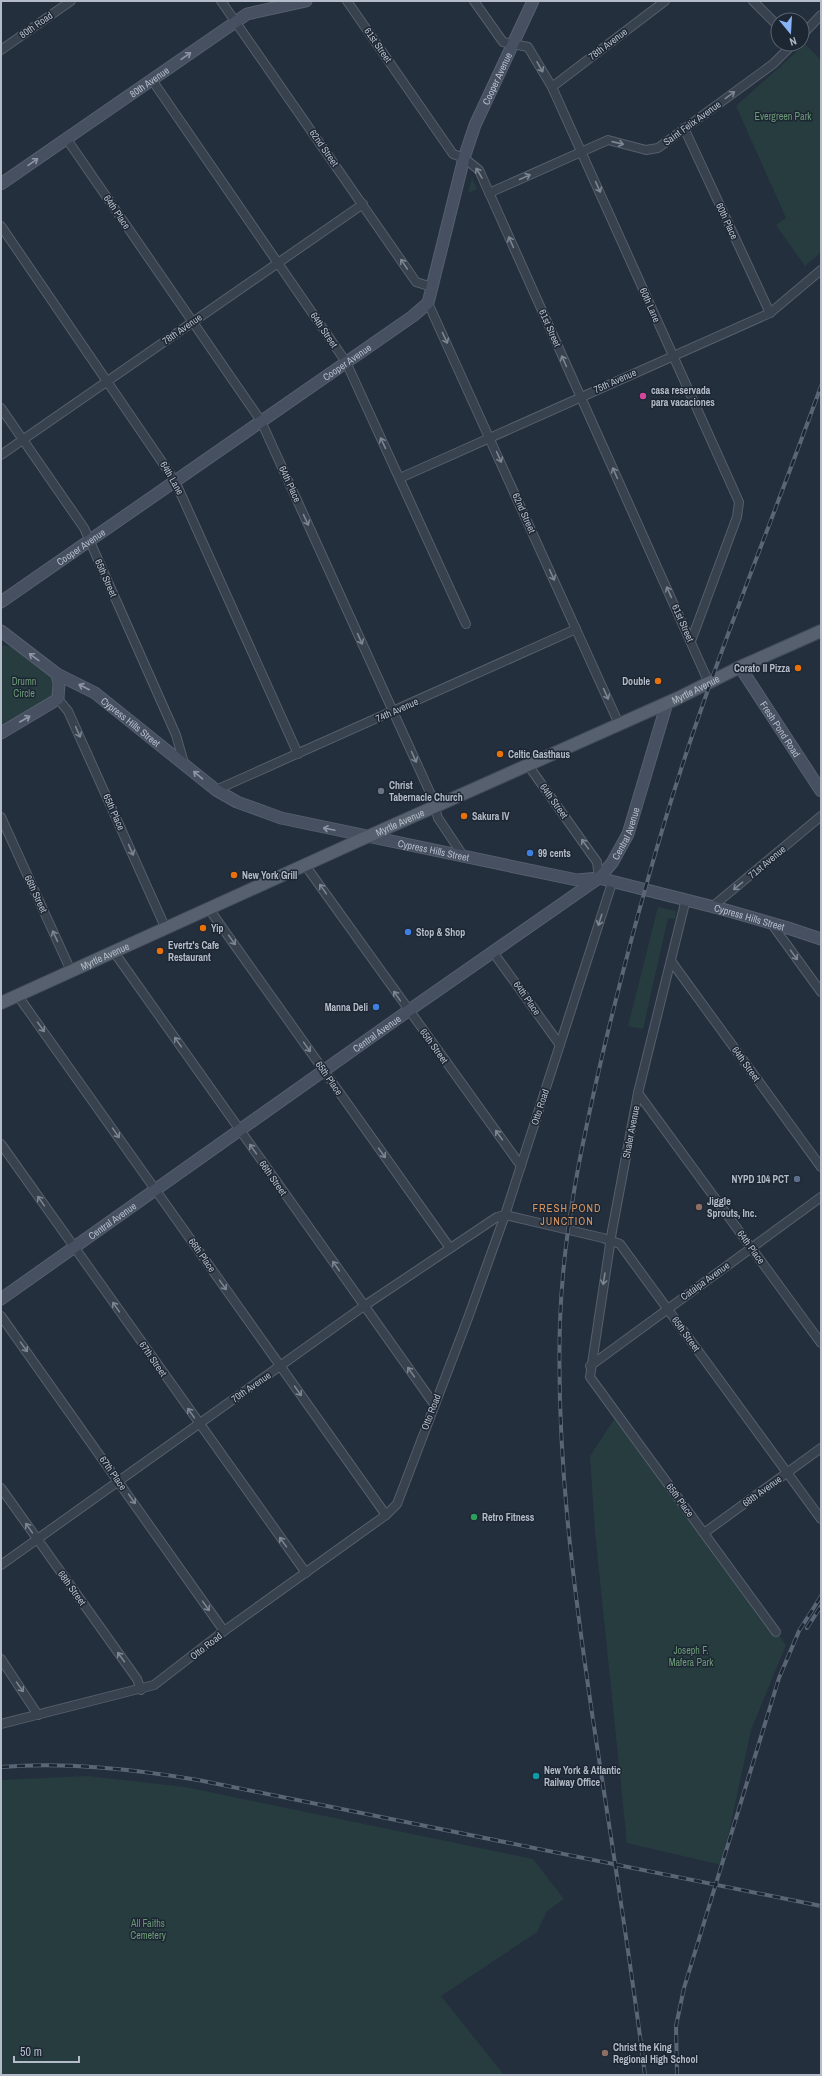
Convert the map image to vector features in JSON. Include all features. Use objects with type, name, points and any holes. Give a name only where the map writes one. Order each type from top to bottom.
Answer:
[{"type":"main road","name":"80th Avenue","points":[[1,184],[247,14],[306,1]]},
{"type":"main road","name":"Cooper Avenue","points":[[1,602],[346,362],[428,303],[464,158],[475,125],[533,1]]},
{"type":"main road","name":"Cypress Hills Street","points":[[1,631],[6,641],[57,674],[95,693],[216,790],[237,802],[280,818],[464,857],[577,880],[599,878],[612,883],[686,900],[771,923],[821,939]]},
{"type":"main road","name":"Myrtle Avenue","points":[[1,1003],[434,806],[667,703],[740,667],[821,631]]},
{"type":"main road","name":"Fresh Pond Road","points":[[740,667],[821,791]]},
{"type":"main road","points":[[1,733],[58,699],[59,684],[57,674]]},
{"type":"main road","name":"Central Avenue","points":[[1,1299],[599,878],[612,863],[628,834],[667,703]]},
{"type":"street","name":"80th Road","points":[[1,50],[71,1]]},
{"type":"street","name":"62nd Street","points":[[221,1],[416,282],[432,287]]},
{"type":"street","name":"61st Street","points":[[347,1],[453,154],[464,158],[479,170],[709,683]]},
{"type":"street","name":"60th Lane","points":[[474,1],[502,42],[528,46],[552,87],[738,502],[736,517],[691,641]]},
{"type":"street","name":"78th Avenue","points":[[552,87],[666,1]]},
{"type":"street","points":[[753,1],[770,18]]},
{"type":"street","points":[[810,27],[821,15]]},
{"type":"street","name":"Saint Felix Avenue","points":[[489,193],[608,140],[646,150],[658,148],[773,64],[785,52]]},
{"type":"street","name":"64th Street","points":[[152,80],[346,362],[466,624]]},
{"type":"street","name":"60th Place","points":[[684,128],[770,313]]},
{"type":"street","name":"64th Place","points":[[66,138],[261,421],[432,797],[438,818],[464,857]]},
{"type":"street","name":"78th Avenue","points":[[1,455],[362,204]]},
{"type":"street","name":"64th Lane","points":[[1,226],[108,380],[175,481],[298,754]]},
{"type":"street","name":"75th Avenue","points":[[400,478],[580,396],[770,313],[821,270]]},
{"type":"street","name":"62nd Street","points":[[428,303],[619,724]]},
{"type":"street","name":"65th Street","points":[[1,408],[84,528],[176,736],[184,763]]},
{"type":"street","name":"74th Avenue","points":[[216,790],[576,629]]},
{"type":"street","name":"65th Place","points":[[58,699],[68,711],[166,929]]},
{"type":"street","name":"64th Street","points":[[528,765],[598,862],[599,878]]},
{"type":"street","name":"71st Avenue","points":[[712,907],[821,816]]},
{"type":"street","name":"66th Street","points":[[1,817],[71,971]]},
{"type":"street","name":"65th Street","points":[[305,865],[408,1011],[522,1166]]},
{"type":"street","name":"Otto Road","points":[[1,1724],[141,1690],[154,1685],[224,1631],[386,1515],[397,1504],[468,1318],[522,1166],[612,883]]},
{"type":"street","name":"Shaler Avenue","points":[[590,1366],[610,1240],[638,1093],[686,900]]},
{"type":"street","name":"65th Place","points":[[209,908],[450,1248]]},
{"type":"street","points":[[771,923],[821,992]]},
{"type":"street","name":"66th Street","points":[[114,952],[434,1404]]},
{"type":"street","name":"64th Place","points":[[493,952],[560,1045]]},
{"type":"street","name":"64th Street","points":[[671,961],[821,1167]]},
{"type":"street","name":"66th Place","points":[[18,996],[386,1515]]},
{"type":"street","name":"64th Place","points":[[638,1093],[821,1343]]},
{"type":"street","name":"67th Street","points":[[1,1144],[306,1573]]},
{"type":"street","name":"Catalpa Avenue","points":[[590,1366],[821,1197]]},
{"type":"street","name":"65th Street","points":[[505,1215],[610,1240],[620,1244],[821,1519]]},
{"type":"street","name":"70th Avenue","points":[[1,1565],[281,1367],[364,1306],[497,1217],[505,1215]]},
{"type":"street","name":"67th Place","points":[[1,1316],[224,1631]]},
{"type":"street","name":"65th Place","points":[[590,1366],[590,1377],[776,1632]]},
{"type":"street","name":"68th Avenue","points":[[704,1533],[821,1448]]},
{"type":"street","name":"68th Street","points":[[1,1488],[137,1679],[141,1690]]},
{"type":"street","points":[[1,1659],[38,1715]]},
{"type":"green space","name":"Evergreen Park","points":[[810,49],[821,60],[821,252],[805,266],[776,225],[786,218],[736,106],[796,52],[810,52]]},
{"type":"green space","points":[[472,178],[477,189],[468,193]]},
{"type":"green space","name":"Drumn Circle","points":[[4,645],[11,647],[54,680],[53,696],[1,727],[1,646]]},
{"type":"green space","points":[[658,907],[676,911],[675,919],[668,918],[643,1029],[628,1026]]},
{"type":"green space","name":"Joseph F. Mafera Park","points":[[617,1415],[786,1645],[751,1730],[722,1865],[627,1843],[595,1532],[590,1456]]},
{"type":"green space","name":"All Faiths Cemetery","points":[[88,1776],[185,1787],[533,1859],[564,1899],[547,1911],[537,1932],[441,1996],[504,2075],[1,2075],[1,1780]]},
{"type":"railway","points":[[645,2075],[578,1616],[567,1518],[563,1469],[559,1371],[560,1322],[565,1253],[575,1184],[596,1082],[626,961],[661,832],[688,746],[717,664],[821,386]]},
{"type":"railway","points":[[677,2075],[676,2026],[684,1988],[779,1678],[799,1631],[821,1596]]},
{"type":"railway","points":[[807,1628],[821,1606]]},
{"type":"railway","points":[[1,1767],[50,1765],[75,1766],[124,1770],[198,1780],[821,1906]]},
{"type":"place","name":"casa reservada para vacaciones","points":[[643,396]]},
{"type":"place","name":"Corato II Pizza","points":[[798,668]]},
{"type":"place","name":"Double","points":[[658,681]]},
{"type":"place","name":"Celtic Gasthaus","points":[[500,754]]},
{"type":"place","name":"Christ Tabernacle Church","points":[[381,791]]},
{"type":"place","name":"Sakura IV","points":[[464,816]]},
{"type":"place","name":"99 cents","points":[[530,853]]},
{"type":"place","name":"New York Grill","points":[[234,875]]},
{"type":"place","name":"Yip","points":[[203,928]]},
{"type":"place","name":"Stop & Shop","points":[[408,932]]},
{"type":"place","name":"Evertz's Cafe Restaurant","points":[[160,951]]},
{"type":"place","name":"Manna Deli","points":[[376,1007]]},
{"type":"place","name":"NYPD 104 PCT","points":[[797,1179]]},
{"type":"place","name":"Jiggle Sprouts, Inc.","points":[[699,1207]]},
{"type":"place","name":"Retro Fitness","points":[[474,1517]]},
{"type":"place","name":"New York & Atlantic Railway Office","points":[[536,1776]]},
{"type":"place","name":"Christ the King Regional High School","points":[[605,2053]]},
{"type":"district","name":"FRESH POND JUNCTION","points":[[567,1214]]}]
